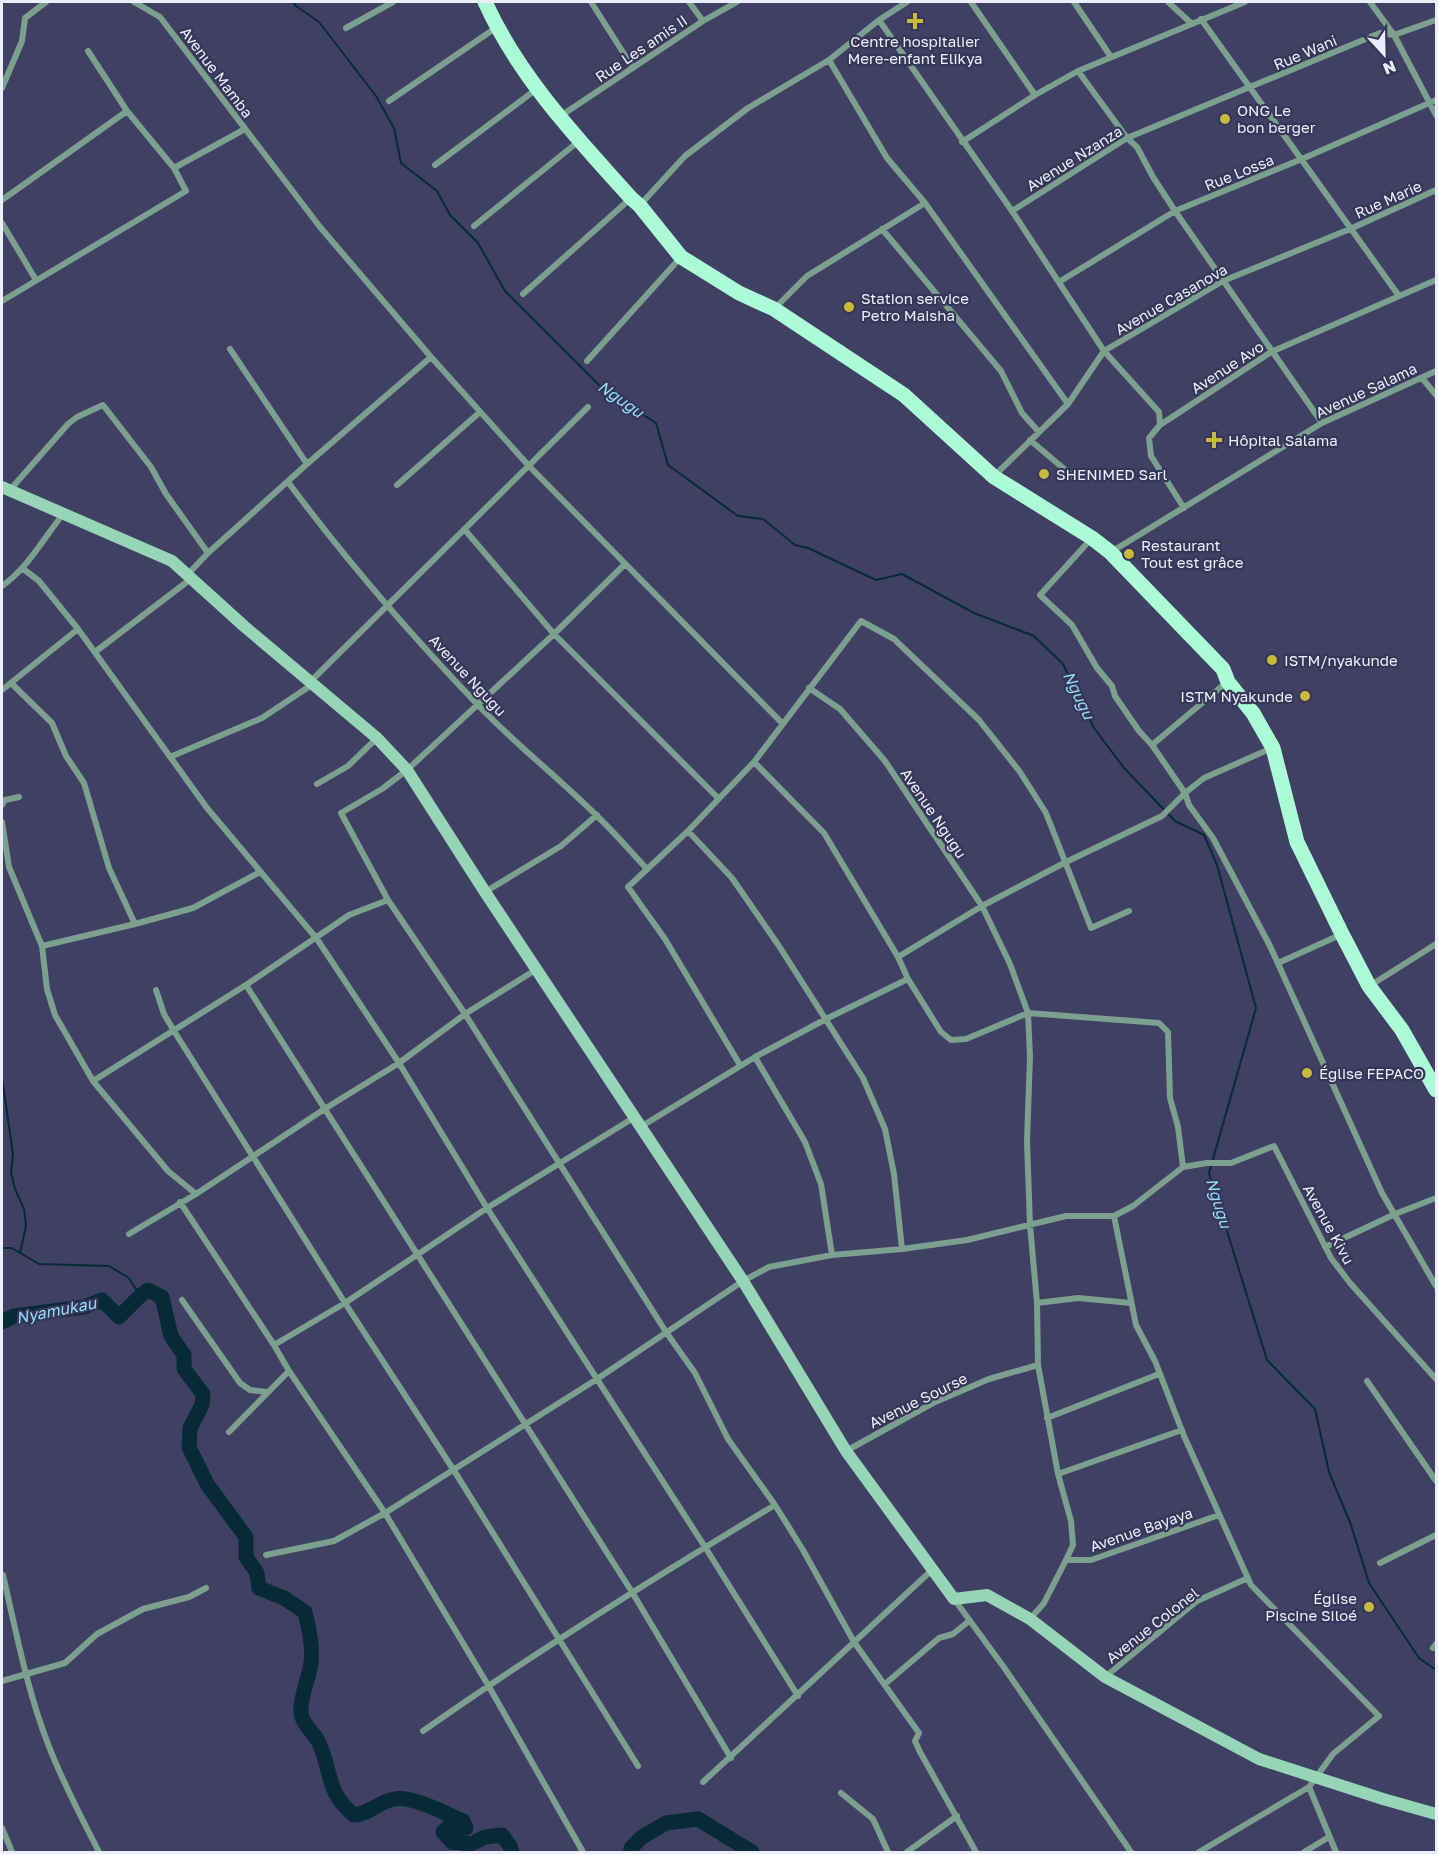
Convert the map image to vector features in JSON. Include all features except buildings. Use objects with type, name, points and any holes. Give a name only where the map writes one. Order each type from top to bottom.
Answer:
[{"type":"main road","points":[[486,2],[517,60],[559,117],[681,257],[739,293],[774,309],[904,395],[994,477],[1092,538],[1110,552],[1223,669],[1228,682],[1253,713],[1273,748],[1297,842],[1342,934],[1369,986],[1402,1030],[1437,1090]]},
{"type":"street","points":[[2,88],[22,41],[25,18],[46,2]]},
{"type":"street","name":"Avenue Mamba","points":[[134,2],[160,17],[320,226],[480,412],[529,466],[782,723]]},
{"type":"street","points":[[346,28],[393,2]]},
{"type":"street","points":[[591,2],[633,68]]},
{"type":"street","points":[[689,2],[703,21]]},
{"type":"street","name":"Rue Les amis II","points":[[559,117],[703,21],[737,2]]},
{"type":"street","points":[[523,294],[635,202],[685,156],[748,108],[828,60],[879,20],[907,2]]},
{"type":"street","points":[[971,2],[1035,95]]},
{"type":"street","points":[[1074,2],[1111,57]]},
{"type":"street","points":[[1168,2],[1191,23]]},
{"type":"street","points":[[962,142],[1035,95],[1078,71],[1245,2]]},
{"type":"street","points":[[1370,2],[1394,35],[1433,101],[1437,115]]},
{"type":"street","points":[[1201,19],[1399,296]]},
{"type":"street","points":[[879,20],[1012,212],[1104,351],[1159,412],[1160,425],[1149,438],[1151,456],[1184,508]]},
{"type":"street","name":"Rue Wani","points":[[1251,88],[1380,33],[1394,35],[1437,20]]},
{"type":"street","points":[[389,101],[498,27]]},
{"type":"street","points":[[2,301],[186,191],[174,168],[128,111],[88,51]]},
{"type":"street","points":[[828,60],[887,158],[925,203],[1068,404]]},
{"type":"street","points":[[1078,71],[1127,138],[1137,147],[1175,211],[1322,423]]},
{"type":"street","points":[[435,165],[538,88]]},
{"type":"street","name":"Avenue Nzanza","points":[[1012,212],[1127,138],[1251,88]]},
{"type":"street","name":"Rue Lossa","points":[[1059,282],[1175,211],[1302,159],[1433,101]]},
{"type":"street","points":[[2,200],[128,111]]},
{"type":"street","points":[[174,168],[245,129]]},
{"type":"street","points":[[474,226],[579,140]]},
{"type":"street","name":"Rue Marie","points":[[1350,229],[1437,190]]},
{"type":"street","points":[[774,309],[807,276],[925,203]]},
{"type":"street","points":[[2,223],[36,280]]},
{"type":"street","points":[[882,229],[1001,371],[1022,413],[1038,431]]},
{"type":"street","name":"Avenue Casanova","points":[[1104,351],[1223,281],[1350,229]]},
{"type":"street","points":[[587,361],[681,257]]},
{"type":"street","name":"Avenue Avo","points":[[1160,425],[1271,352],[1437,280]]},
{"type":"street","points":[[230,349],[307,464]]},
{"type":"street","points":[[994,477],[1038,431],[1068,404],[1104,351]]},
{"type":"street","points":[[95,652],[190,576],[208,553],[431,357]]},
{"type":"street","name":"Avenue Salama","points":[[1110,552],[1322,423],[1437,371]]},
{"type":"street","points":[[1422,378],[1437,395]]},
{"type":"street","points":[[208,553],[166,494],[151,466],[103,405],[77,417],[68,424],[5,489],[172,561],[231,615],[377,738],[407,770],[742,1281],[846,1451],[1003,1666],[1131,1852]]},
{"type":"street","points":[[170,757],[262,718],[311,683],[386,605],[588,407]]},
{"type":"street","points":[[397,485],[480,412]]},
{"type":"street","points":[[1030,440],[1076,479]]},
{"type":"street","name":"Avenue Ngugu","points":[[288,482],[386,605],[477,705],[597,815],[647,869]]},
{"type":"street","points":[[2,586],[22,568],[63,514]]},
{"type":"street","points":[[465,530],[554,634],[718,798]]},
{"type":"street","points":[[1092,538],[1040,595],[1072,625],[1138,731],[1152,746],[1185,793],[1189,805],[1213,838],[1278,963],[1382,1193],[1437,1286]]},
{"type":"street","points":[[625,564],[554,634],[407,770],[382,789],[340,813],[388,900],[465,1014],[666,1332],[695,1373],[728,1439],[775,1505],[803,1550],[854,1642],[919,1733],[915,1741],[920,1752],[976,1852]]},
{"type":"street","points":[[22,568],[39,581],[78,629],[207,808],[317,939],[399,1064],[487,1208],[798,1695]]},
{"type":"street","points":[[740,1065],[665,939],[628,887],[688,831],[754,762],[861,621],[894,639],[980,720],[1020,772],[1046,813],[1091,928],[1129,911]]},
{"type":"street","points":[[2,690],[78,629]]},
{"type":"street","points":[[11,682],[52,723],[66,756],[84,783],[109,868],[135,924]]},
{"type":"street","points":[[1152,746],[1228,682]]},
{"type":"street","name":"Avenue Ngugu","points":[[809,688],[840,709],[885,761],[982,906]]},
{"type":"street","points":[[317,784],[348,766],[377,738]]},
{"type":"street","points":[[898,957],[982,906],[1162,816],[1204,778],[1273,748]]},
{"type":"street","points":[[266,1555],[334,1542],[385,1513],[524,1423],[597,1379],[742,1281],[769,1267],[832,1254],[902,1250],[967,1240],[1066,1216],[1114,1216],[1133,1206],[1183,1167],[1178,1126],[1170,1098],[1168,1032],[1159,1023],[1028,1013],[966,1039],[951,1040],[941,1032],[908,980],[898,957],[824,833],[754,762]]},
{"type":"street","points":[[2,805],[5,800],[20,796]]},
{"type":"street","points":[[485,892],[561,846],[597,815]]},
{"type":"street","points":[[2,822],[9,867],[42,946],[47,989],[55,1016],[93,1081],[168,1170],[196,1194]]},
{"type":"street","points":[[688,831],[732,878],[863,1078],[885,1129],[894,1174],[902,1250]]},
{"type":"street","points":[[42,946],[193,908],[260,872]]},
{"type":"street","points":[[93,1081],[246,985],[350,915],[388,900]]},
{"type":"street","points":[[982,906],[1011,964],[1028,1013],[1030,1056],[1027,1141],[1030,1226],[1037,1303],[1038,1365],[1058,1474],[1071,1521],[1073,1545],[1044,1603],[1030,1619]]},
{"type":"street","points":[[1278,963],[1342,934]]},
{"type":"street","points":[[1369,986],[1437,944]]},
{"type":"street","points":[[129,1234],[196,1194],[326,1108],[399,1064],[465,1014],[537,968]]},
{"type":"street","points":[[274,1345],[345,1303],[487,1208],[561,1163],[826,1019],[908,980]]},
{"type":"street","points":[[246,985],[632,1592],[731,1758]]},
{"type":"street","points":[[156,990],[164,1014],[174,1031],[560,1638],[638,1766]]},
{"type":"street","points":[[755,1057],[805,1142],[821,1184],[832,1254]]},
{"type":"street","name":"Avenue Kivu","points":[[1183,1167],[1207,1163],[1231,1163],[1274,1146],[1325,1247],[1350,1283],[1437,1379]]},
{"type":"street","points":[[1325,1247],[1395,1214],[1437,1198]]},
{"type":"street","points":[[180,1202],[274,1345],[288,1371],[385,1513],[488,1685],[583,1852]]},
{"type":"street","points":[[1114,1216],[1136,1325],[1155,1360],[1182,1430],[1251,1586],[1379,1716],[1333,1754],[1312,1782],[1199,1852]]},
{"type":"street","points":[[1037,1303],[1078,1298],[1131,1303]]},
{"type":"street","points":[[182,1300],[240,1383],[250,1390],[267,1392]]},
{"type":"street","name":"Avenue Sourse","points":[[846,1451],[933,1402],[989,1379],[1038,1365]]},
{"type":"street","points":[[229,1432],[288,1371]]},
{"type":"street","points":[[1047,1418],[1159,1374]]},
{"type":"street","points":[[1367,1381],[1437,1481]]},
{"type":"street","points":[[1058,1474],[1182,1430]]},
{"type":"street","points":[[423,1731],[560,1638],[775,1505]]},
{"type":"street","name":"Avenue Bayaya","points":[[1066,1560],[1091,1560],[1219,1515]]},
{"type":"street","points":[[1380,1563],[1437,1535]]},
{"type":"street","points":[[703,1782],[932,1570]]},
{"type":"street","points":[[3,1575],[26,1674],[47,1743],[99,1852]]},
{"type":"street","name":"Avenue Colonel","points":[[1105,1677],[1197,1601],[1248,1578]]},
{"type":"street","points":[[2,1681],[65,1663],[97,1634],[143,1609],[189,1597],[206,1588]]},
{"type":"street","points":[[954,1599],[987,1595],[1030,1619],[1105,1677],[1259,1759],[1312,1782],[1437,1814]]},
{"type":"street","points":[[885,1684],[939,1638],[953,1634],[969,1621]]},
{"type":"street","points":[[1312,1782],[1335,1852]]},
{"type":"street","points":[[842,1793],[873,1819],[888,1852]]},
{"type":"street","points":[[907,1852],[957,1816]]},
{"type":"street","points":[[2,1832],[12,1852]]},
{"type":"street","points":[[1304,1852],[1329,1838]]},
{"type":"waterway","name":"Ngugu","points":[[293,2],[319,22],[376,96],[394,128],[401,163],[437,191],[450,215],[478,243],[505,291],[604,390],[656,423],[668,465],[738,516],[763,519],[795,545],[808,548],[876,580],[902,574],[974,613],[1034,636],[1063,664],[1094,728],[1124,768],[1175,821],[1204,835],[1217,865],[1256,1008],[1209,1173],[1267,1360],[1315,1409],[1329,1472],[1351,1525],[1369,1583],[1419,1658],[1436,1670]]},
{"type":"waterway","points":[[2,1078],[13,1154],[11,1172],[15,1189],[24,1209],[26,1226],[20,1253]]},
{"type":"waterway","points":[[2,1248],[12,1248],[39,1264],[109,1266],[129,1278],[140,1296]]},
{"type":"waterway","name":"Nyamukau","points":[[2,1322],[14,1316],[84,1307],[102,1300],[119,1317],[148,1290],[162,1297],[171,1336],[184,1355],[184,1369],[203,1394],[202,1405],[190,1428],[189,1447],[207,1484],[246,1537],[246,1557],[257,1573],[259,1588],[284,1598],[305,1612],[311,1657],[301,1703],[301,1714],[318,1741],[338,1798],[354,1815],[394,1799],[419,1802],[463,1821],[466,1828],[447,1828],[443,1832],[452,1842],[471,1844],[485,1837],[502,1835],[512,1852]]},
{"type":"waterway","name":"Nyamukau","points":[[631,1852],[631,1848],[642,1837],[666,1823],[698,1819],[752,1852]]},
{"type":"place","name":"Centre hospitalier Mere-enfant Elikya","points":[[915,21]]},
{"type":"place","name":"ONG Le bon berger","points":[[1225,119]]},
{"type":"place","name":"Station service Petro Maisha","points":[[849,307]]},
{"type":"place","name":"Hôpital Salama","points":[[1214,440]]},
{"type":"place","name":"SHENIMED Sarl","points":[[1044,474]]},
{"type":"place","name":"Restaurant Tout est grâce","points":[[1129,554]]},
{"type":"place","name":"ISTM/nyakunde","points":[[1272,660]]},
{"type":"place","name":"ISTM Nyakunde","points":[[1305,696]]},
{"type":"place","name":"Église FEPACO","points":[[1307,1073]]},
{"type":"place","name":"Église Piscine Siloé","points":[[1369,1607]]}]
